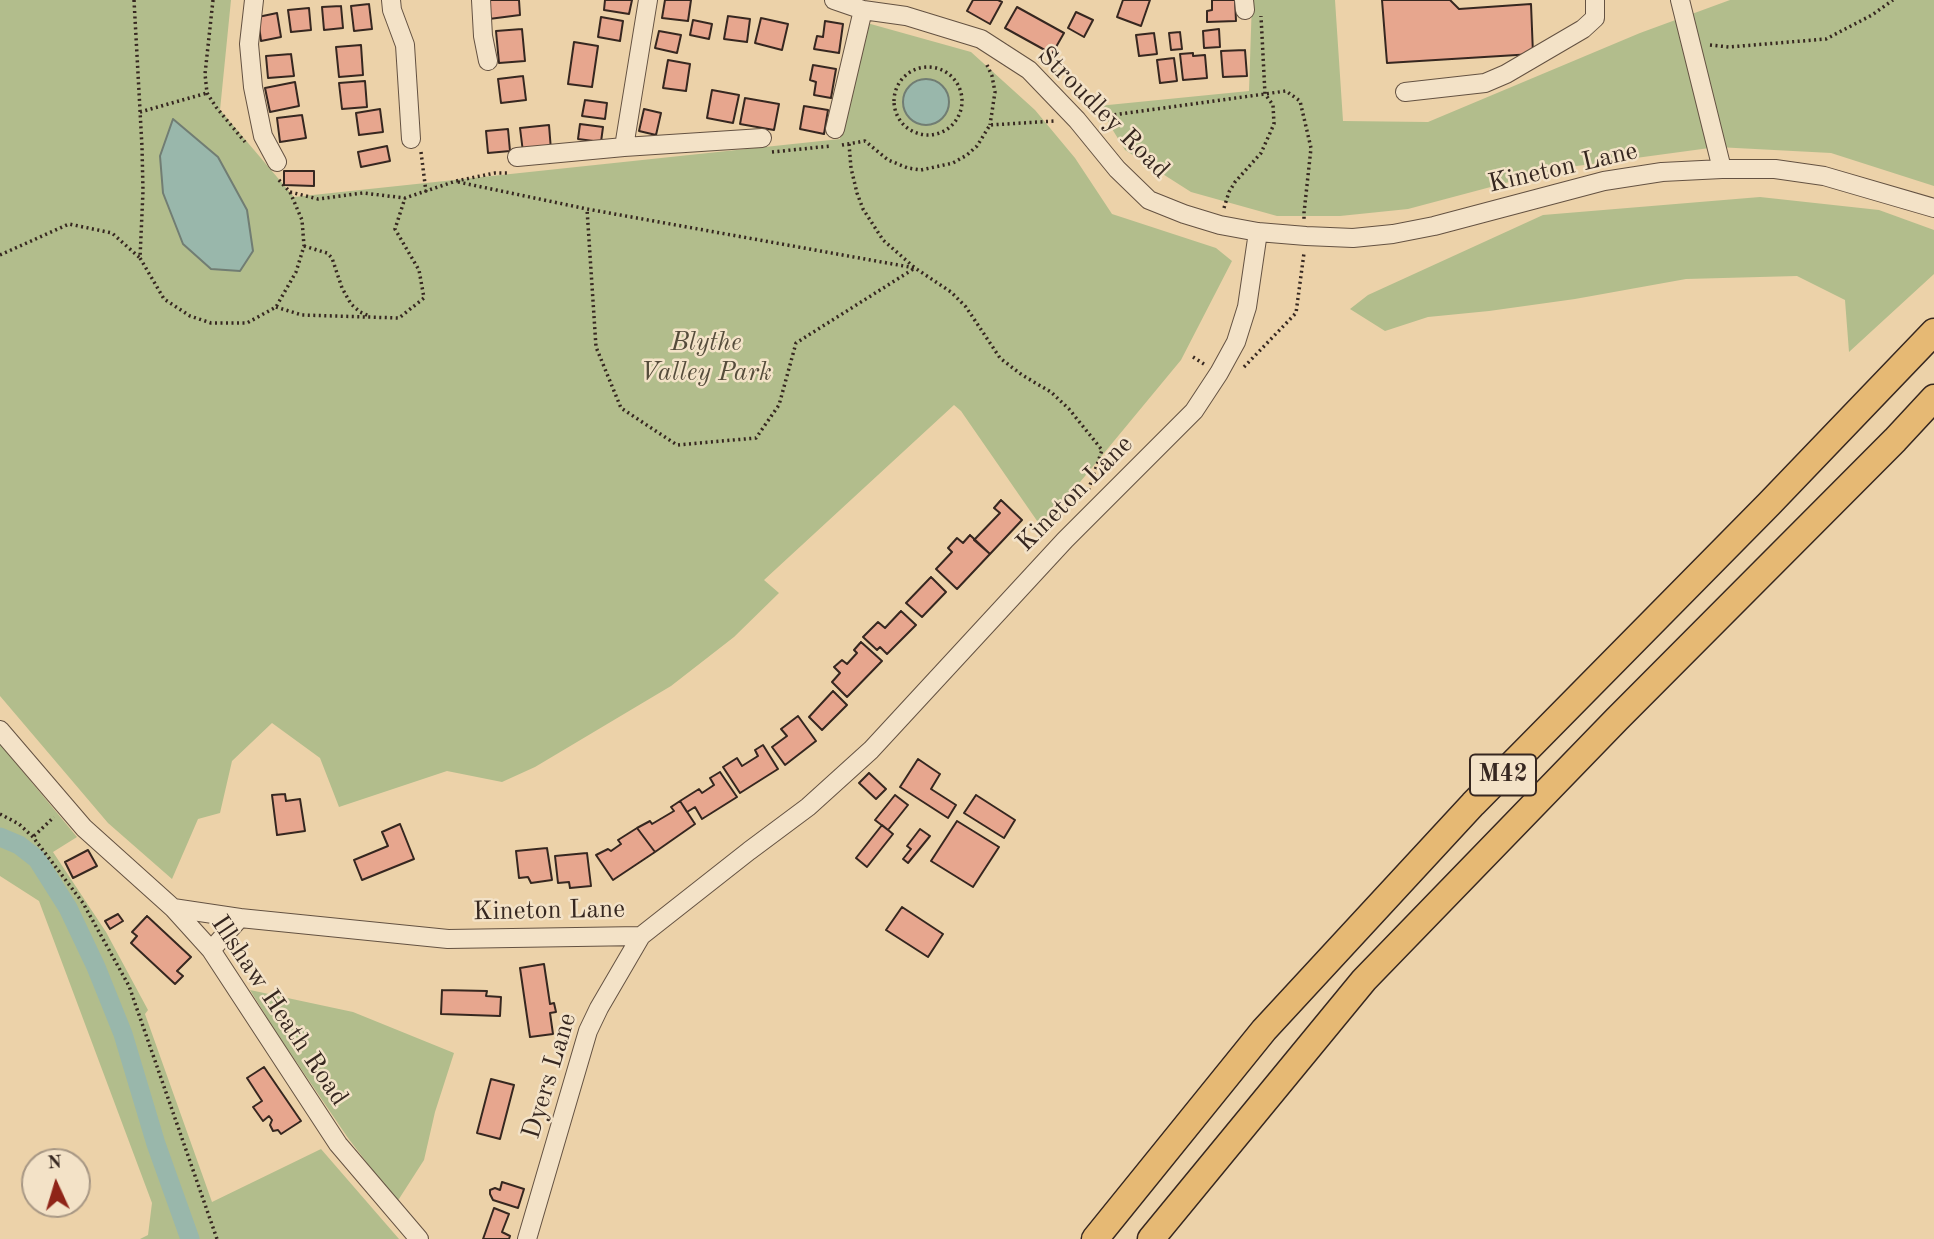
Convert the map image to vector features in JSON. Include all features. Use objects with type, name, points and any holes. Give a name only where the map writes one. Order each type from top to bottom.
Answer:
[{"type":"highway","name":"M42","points":[[1095,1239],[1264,1030],[1473,804],[1769,504],[1934,332]]},
{"type":"highway","name":"M42","points":[[1151,1239],[1364,980],[1934,398]]},
{"type":"street","points":[[254,0],[249,44],[253,87],[263,136],[276,169]]},
{"type":"street","points":[[391,0],[405,45],[411,139]]},
{"type":"street","points":[[481,0],[483,36],[488,61]]},
{"type":"street","points":[[624,147],[648,0]]},
{"type":"street","name":"Stroudley Road","points":[[834,0],[863,10],[909,8],[981,39],[1028,70],[1077,120],[1117,169],[1149,200],[1208,222],[1258,232]]},
{"type":"street","points":[[1405,92],[1485,83],[1506,74],[1589,24],[1595,18],[1595,0]]},
{"type":"street","points":[[1680,0],[1722,169]]},
{"type":"street","points":[[843,130],[863,10]]},
{"type":"street","points":[[519,164],[624,147],[764,146]]},
{"type":"street","name":"Kineton Lane","points":[[173,908],[240,918],[448,939],[641,936],[808,807],[871,750],[1065,540],[1194,411],[1236,342],[1247,307],[1258,232],[1353,238],[1393,234],[1434,226],[1604,181],[1662,172],[1722,169],[1776,169],[1824,176],[1934,208]]},
{"type":"street","name":"Illshaw Heath Road","points":[[0,730],[84,828],[173,908],[211,950],[338,1144],[419,1239]]},
{"type":"street","points":[[211,950],[240,918]]},
{"type":"street","name":"Dyers Lane","points":[[527,1239],[588,1031],[598,1008],[641,936]]},
{"type":"path","points":[[134,0],[143,191],[140,258]]},
{"type":"path","points":[[213,0],[205,74],[207,93],[246,142]]},
{"type":"path","points":[[1692,43],[1729,47],[1826,39],[1893,0]]},
{"type":"path","points":[[1223,214],[1229,192],[1261,153],[1274,124],[1273,105],[1265,94],[1261,25],[1250,8]]},
{"type":"path","points":[[764,146],[848,145],[865,141],[888,160],[908,168],[922,170],[953,163],[977,146],[990,125],[995,92],[992,76],[980,50],[981,39]]},
{"type":"path","points":[[929,66],[941,69],[957,81],[963,104],[955,123],[947,130],[936,135],[924,135],[902,123],[894,103],[895,92],[905,76],[915,69],[929,66]]},
{"type":"path","points":[[140,112],[207,93]]},
{"type":"path","points":[[990,125],[1077,120],[1265,94]]},
{"type":"path","points":[[843,130],[863,209],[883,240],[915,268],[951,292],[966,307],[1000,358],[1051,392],[1069,409],[1102,450]]},
{"type":"path","points":[[411,139],[420,142],[426,192]]},
{"type":"path","points":[[290,192],[317,199],[363,193],[405,198],[519,164]]},
{"type":"path","points":[[0,255],[69,224],[112,233],[140,258],[164,299],[190,316],[211,323],[247,323],[276,307],[296,272],[304,246],[302,220],[276,169]]},
{"type":"path","points":[[456,181],[587,209],[915,268]]},
{"type":"path","points":[[276,307],[302,315],[399,318],[424,298],[419,270],[395,229],[405,198]]},
{"type":"path","points":[[587,209],[596,347],[621,408],[677,445],[756,439],[779,405],[796,343],[915,268]]},
{"type":"path","points":[[304,246],[327,253],[332,258],[342,288],[351,304],[371,317]]},
{"type":"path","points":[[33,837],[65,806]]},
{"type":"path","points":[[0,814],[19,824],[33,837],[83,903],[129,986],[217,1239]]},
{"type":"green space","name":"Blythe Valley Park","points":[[0,0],[231,0],[220,110],[294,197],[840,139],[867,23],[971,52],[1035,110],[1075,158],[1112,214],[1216,248],[1232,261],[1181,360],[1042,528],[961,411],[954,405],[764,580],[779,593],[734,637],[671,686],[535,767],[502,782],[447,771],[339,807],[320,758],[272,723],[232,761],[220,813],[198,819],[172,879],[108,823],[0,696]]},
{"type":"green space","points":[[1252,0],[1335,0],[1343,121],[1428,122],[1640,33],[1730,0],[1934,0],[1934,186],[1831,153],[1717,147],[1562,168],[1408,209],[1340,216],[1277,216],[1191,192],[1125,150],[1098,106],[1249,91]]},
{"type":"green space","points":[[1760,197],[1879,210],[1934,230],[1934,274],[1849,352],[1845,300],[1797,276],[1686,279],[1575,299],[1428,317],[1385,331],[1350,309],[1368,295],[1543,215]]},
{"type":"green space","points":[[0,744],[77,837],[53,852],[106,932],[148,1010],[145,1014],[212,1202],[321,1149],[399,1239],[140,1239],[148,1235],[152,1203],[39,901],[0,876]]},
{"type":"green space","points":[[250,990],[353,1012],[454,1053],[435,1112],[424,1160],[397,1202],[348,1138]]},
{"type":"shaded area","points":[[926,79],[942,86],[949,102],[942,118],[926,125],[910,118],[903,102],[910,86]]},
{"type":"shaded area","points":[[173,119],[218,157],[247,210],[253,251],[240,271],[211,269],[183,244],[163,193],[160,156]]},
{"type":"building","points":[[486,0],[519,0],[520,15],[489,19]]},
{"type":"building","points":[[605,0],[632,0],[629,14],[604,10]]},
{"type":"building","points":[[665,0],[691,0],[688,21],[662,18]]},
{"type":"building","points":[[973,0],[1002,2],[990,24],[967,11]]},
{"type":"building","points":[[1123,0],[1150,0],[1141,26],[1117,17]]},
{"type":"building","points":[[1212,0],[1235,0],[1236,21],[1207,22],[1207,11],[1212,10]]},
{"type":"building","points":[[1382,0],[1450,0],[1459,9],[1531,4],[1533,54],[1387,63]]},
{"type":"building","points":[[369,4],[372,29],[354,31],[351,6]]},
{"type":"building","points":[[341,6],[343,28],[324,30],[322,7]]},
{"type":"building","points":[[1017,7],[1064,33],[1052,54],[1005,28]]},
{"type":"building","points":[[309,8],[311,30],[291,32],[288,10]]},
{"type":"building","points":[[1076,12],[1093,20],[1084,37],[1068,28]]},
{"type":"building","points":[[277,13],[281,37],[261,41],[258,17]]},
{"type":"building","points":[[728,16],[750,19],[747,42],[724,39]]},
{"type":"building","points":[[601,17],[623,21],[620,41],[598,37]]},
{"type":"building","points":[[761,18],[788,24],[782,50],[755,43]]},
{"type":"building","points":[[693,20],[712,24],[709,39],[690,35]]},
{"type":"building","points":[[825,21],[843,24],[839,53],[814,49],[817,36],[823,37]]},
{"type":"building","points":[[522,29],[525,61],[499,63],[496,31]]},
{"type":"building","points":[[1219,29],[1220,47],[1204,48],[1203,31]]},
{"type":"building","points":[[659,31],[681,35],[677,53],[655,48]]},
{"type":"building","points":[[1180,32],[1182,49],[1171,50],[1169,33]]},
{"type":"building","points":[[1154,33],[1157,54],[1139,56],[1136,35]]},
{"type":"building","points":[[574,42],[598,46],[592,87],[568,84]]},
{"type":"building","points":[[361,45],[363,75],[339,77],[336,47]]},
{"type":"building","points":[[1245,50],[1247,76],[1223,77],[1221,51]]},
{"type":"building","points":[[1193,53],[1193,56],[1205,55],[1207,78],[1183,80],[1180,54]]},
{"type":"building","points":[[291,54],[294,76],[268,78],[266,56]]},
{"type":"building","points":[[1174,58],[1177,81],[1160,83],[1157,60]]},
{"type":"building","points":[[668,60],[690,64],[686,91],[663,88]]},
{"type":"building","points":[[813,65],[836,69],[831,98],[814,95],[816,82],[810,80]]},
{"type":"building","points":[[523,76],[526,100],[501,103],[498,79]]},
{"type":"building","points":[[365,81],[367,107],[342,109],[339,83]]},
{"type":"building","points":[[295,82],[299,106],[270,112],[265,88]]},
{"type":"building","points":[[712,90],[739,95],[733,123],[707,118]]},
{"type":"building","points":[[745,98],[779,104],[774,130],[740,124]]},
{"type":"building","points":[[585,100],[607,103],[605,119],[582,116]]},
{"type":"building","points":[[804,106],[828,110],[824,134],[800,129]]},
{"type":"building","points":[[380,109],[383,132],[359,135],[356,113]]},
{"type":"building","points":[[644,109],[661,113],[656,135],[639,131]]},
{"type":"building","points":[[302,115],[306,138],[280,142],[277,118]]},
{"type":"building","points":[[580,124],[603,127],[601,142],[578,139]]},
{"type":"building","points":[[549,125],[551,150],[523,152],[520,128]]},
{"type":"building","points":[[508,129],[510,151],[488,153],[486,131]]},
{"type":"building","points":[[387,146],[390,161],[361,167],[358,152]]},
{"type":"building","points":[[284,171],[314,171],[314,186],[284,185]]},
{"type":"building","points":[[1001,500],[1022,520],[990,554],[974,540],[1000,513],[994,508]]},
{"type":"building","points":[[970,535],[990,554],[957,589],[936,569],[952,552],[948,548],[957,538],[963,543]]},
{"type":"building","points":[[931,577],[946,592],[922,617],[906,603]]},
{"type":"building","points":[[901,611],[916,625],[887,654],[880,647],[877,650],[863,637],[878,622],[885,628]]},
{"type":"building","points":[[861,642],[882,661],[847,697],[832,682],[840,673],[834,667],[842,660],[847,664],[857,653],[854,650]]},
{"type":"building","points":[[833,691],[847,705],[822,730],[809,717]]},
{"type":"building","points":[[798,716],[816,741],[785,765],[772,747],[787,736],[781,729]]},
{"type":"building","points":[[763,745],[778,769],[740,793],[723,767],[737,758],[742,766],[758,756],[755,750]]},
{"type":"building","points":[[918,759],[940,774],[931,789],[956,805],[948,818],[900,787]]},
{"type":"building","points":[[720,772],[737,797],[702,819],[695,807],[687,812],[680,801],[699,789],[702,793],[714,785],[710,778]]},
{"type":"building","points":[[869,773],[886,789],[876,799],[859,783]]},
{"type":"building","points":[[285,794],[286,801],[300,799],[305,831],[277,835],[272,795]]},
{"type":"building","points":[[895,795],[908,805],[888,830],[875,820]]},
{"type":"building","points":[[976,795],[1015,820],[1004,838],[964,813]]},
{"type":"building","points":[[680,801],[695,824],[655,852],[637,828],[650,821],[652,824],[674,811],[671,807]]},
{"type":"building","points":[[957,821],[999,847],[973,887],[931,861]]},
{"type":"building","points":[[400,824],[414,859],[362,880],[354,860],[388,846],[382,832]]},
{"type":"building","points":[[882,825],[893,834],[867,867],[856,858]]},
{"type":"building","points":[[637,828],[655,852],[613,880],[596,855],[608,849],[611,851],[621,844],[618,840]]},
{"type":"building","points":[[920,829],[930,836],[908,863],[903,859],[911,849],[907,846]]},
{"type":"building","points":[[547,848],[552,880],[531,883],[528,877],[519,878],[516,851]]},
{"type":"building","points":[[88,850],[97,866],[73,878],[65,862]]},
{"type":"building","points":[[587,853],[591,886],[570,888],[569,882],[558,883],[555,856]]},
{"type":"building","points":[[902,907],[943,934],[928,957],[886,930]]},
{"type":"building","points":[[118,914],[123,921],[110,929],[105,921]]},
{"type":"building","points":[[147,916],[191,957],[177,971],[183,976],[175,984],[131,943],[137,936],[132,932]]},
{"type":"building","points":[[544,964],[550,1004],[554,1003],[556,1012],[550,1013],[553,1034],[530,1037],[520,968]]},
{"type":"building","points":[[442,990],[487,991],[486,996],[501,997],[500,1016],[441,1014]]},
{"type":"building","points":[[264,1067],[301,1121],[281,1134],[278,1130],[273,1131],[269,1116],[263,1121],[253,1107],[262,1101],[247,1078]]},
{"type":"building","points":[[491,1079],[514,1085],[500,1139],[477,1133]]},
{"type":"building","points":[[502,1182],[524,1189],[518,1208],[493,1200],[490,1190],[500,1190]]},
{"type":"building","points":[[494,1208],[509,1214],[502,1232],[510,1236],[509,1239],[483,1239]]},
{"type":"waterway","points":[[0,837],[19,845],[37,859],[68,908],[96,967],[123,1034],[156,1144],[190,1239]]}]
